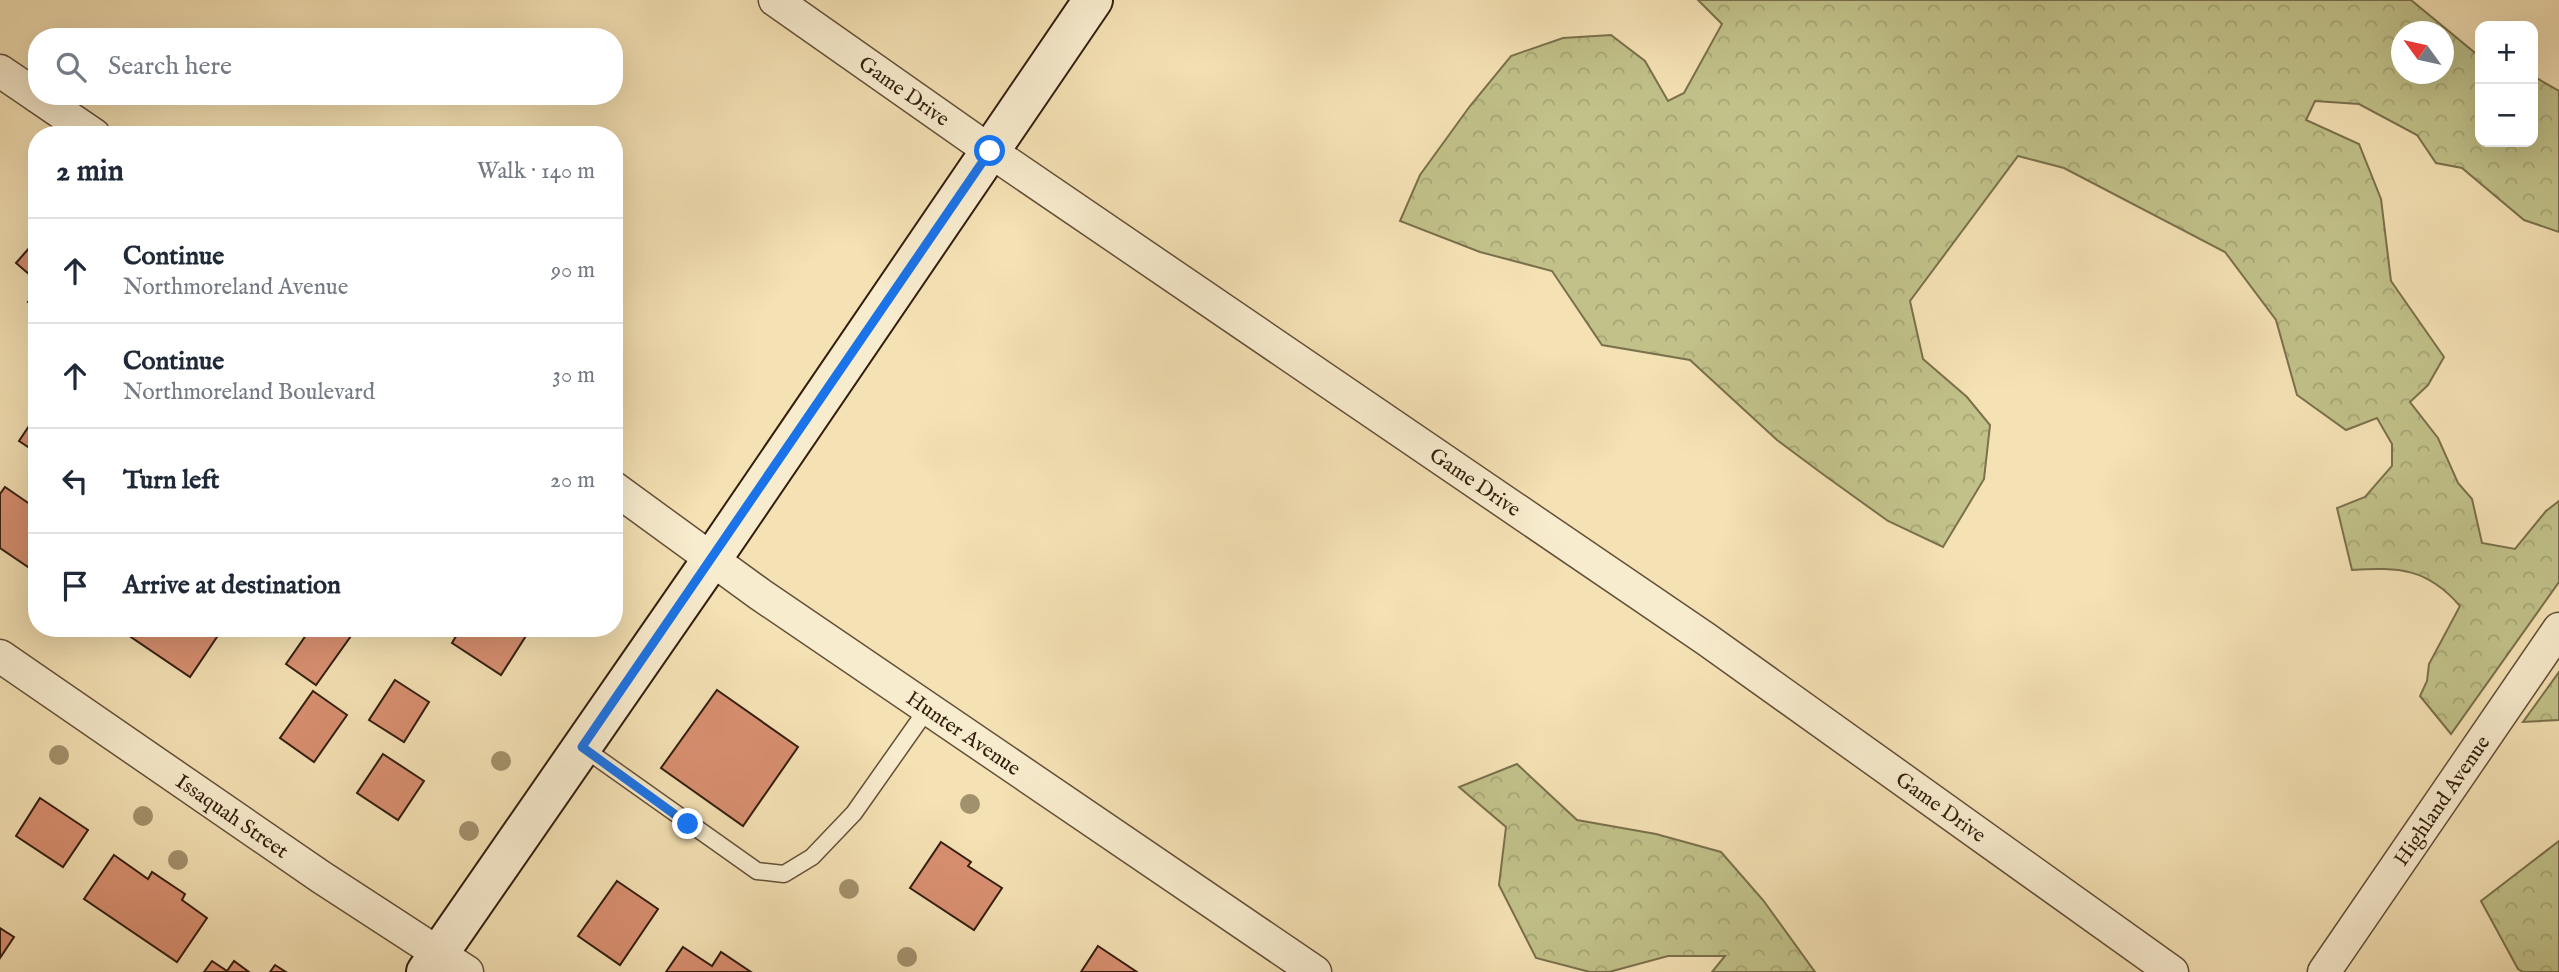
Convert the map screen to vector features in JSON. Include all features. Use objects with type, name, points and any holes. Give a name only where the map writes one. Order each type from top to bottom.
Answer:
[{"type":"street","name":"Game Drive","points":[[775,0],[990,151],[1706,639],[2172,972]]},
{"type":"street","points":[[444,966],[582,747],[1093,0]]},
{"type":"street","points":[[0,71],[28,90]]},
{"type":"street","points":[[50,105],[81,126]]},
{"type":"street","name":"Hunter Avenue","points":[[623,495],[761,595],[1315,972]]},
{"type":"street","name":"Highland Avenue","points":[[2324,972],[2559,629]]},
{"type":"street","name":"Issaquah Street","points":[[0,656],[321,877],[444,966]]},
{"type":"lane","points":[[582,747],[757,871],[784,874],[812,857],[854,813],[928,708]]},
{"type":"green space","points":[[1698,0],[2411,0],[2436,21],[2391,21],[2391,84],[2454,84],[2454,36],[2475,53],[2475,147],[2538,147],[2538,79],[2559,91],[2559,232],[2524,220],[2462,168],[2436,163],[2417,135],[2359,104],[2315,101],[2306,120],[2359,144],[2381,199],[2391,281],[2444,357],[2428,385],[2410,402],[2438,438],[2458,483],[2472,499],[2482,543],[2515,549],[2546,511],[2559,501],[2559,582],[2451,734],[2420,696],[2427,681],[2429,664],[2460,606],[2448,593],[2424,577],[2398,570],[2352,570],[2337,508],[2365,497],[2392,466],[2392,444],[2377,418],[2346,430],[2297,395],[2276,320],[2225,252],[2064,168],[2018,156],[1910,301],[1923,359],[1967,397],[1990,425],[1984,479],[1943,547],[1888,521],[1824,475],[1777,440],[1690,360],[1602,345],[1552,271],[1480,252],[1400,221],[1420,175],[1470,106],[1511,56],[1563,38],[1611,35],[1645,61],[1668,101],[1684,93],[1722,24]]},
{"type":"green space","points":[[2559,672],[2559,720],[2523,722]]},
{"type":"green space","points":[[1517,764],[1577,820],[1656,834],[1721,852],[1763,900],[1815,972],[1712,972],[1725,956],[1668,956],[1609,972],[1590,972],[1536,958],[1499,885],[1506,827],[1459,787]]},
{"type":"green space","points":[[2559,841],[2559,972],[2523,972],[2518,969],[2481,901]]},
{"type":"building","points":[[28,249],[28,273],[16,263]]},
{"type":"building","points":[[28,428],[28,447],[19,441]]},
{"type":"building","points":[[5,487],[28,503],[28,567],[0,548],[0,494]]},
{"type":"building","points":[[131,637],[217,637],[190,677]]},
{"type":"building","points":[[305,637],[350,637],[316,685],[286,664]]},
{"type":"building","points":[[456,637],[525,637],[501,675],[452,643]]},
{"type":"building","points":[[395,680],[429,702],[404,742],[369,720]]},
{"type":"building","points":[[717,690],[798,747],[743,826],[661,768]]},
{"type":"building","points":[[313,691],[347,715],[314,762],[280,738]]},
{"type":"building","points":[[383,754],[424,781],[398,820],[357,793]]},
{"type":"building","points":[[40,798],[88,830],[63,867],[16,836]]},
{"type":"building","points":[[941,842],[971,862],[968,866],[1002,888],[974,930],[910,888]]},
{"type":"building","points":[[114,855],[148,879],[152,872],[185,894],[182,900],[207,918],[177,962],[84,899]]},
{"type":"building","points":[[617,881],[658,909],[620,965],[578,936]]},
{"type":"building","points":[[0,928],[14,937],[0,958]]},
{"type":"building","points":[[1098,946],[1137,972],[1081,972]]},
{"type":"building","points":[[683,947],[712,966],[721,952],[751,972],[666,972]]},
{"type":"building","points":[[212,961],[227,971],[234,961],[249,972],[204,972]]},
{"type":"building","points":[[275,965],[286,972],[270,972]]},
{"type":"route","points":[[688,824],[582,747],[990,151]]}]
